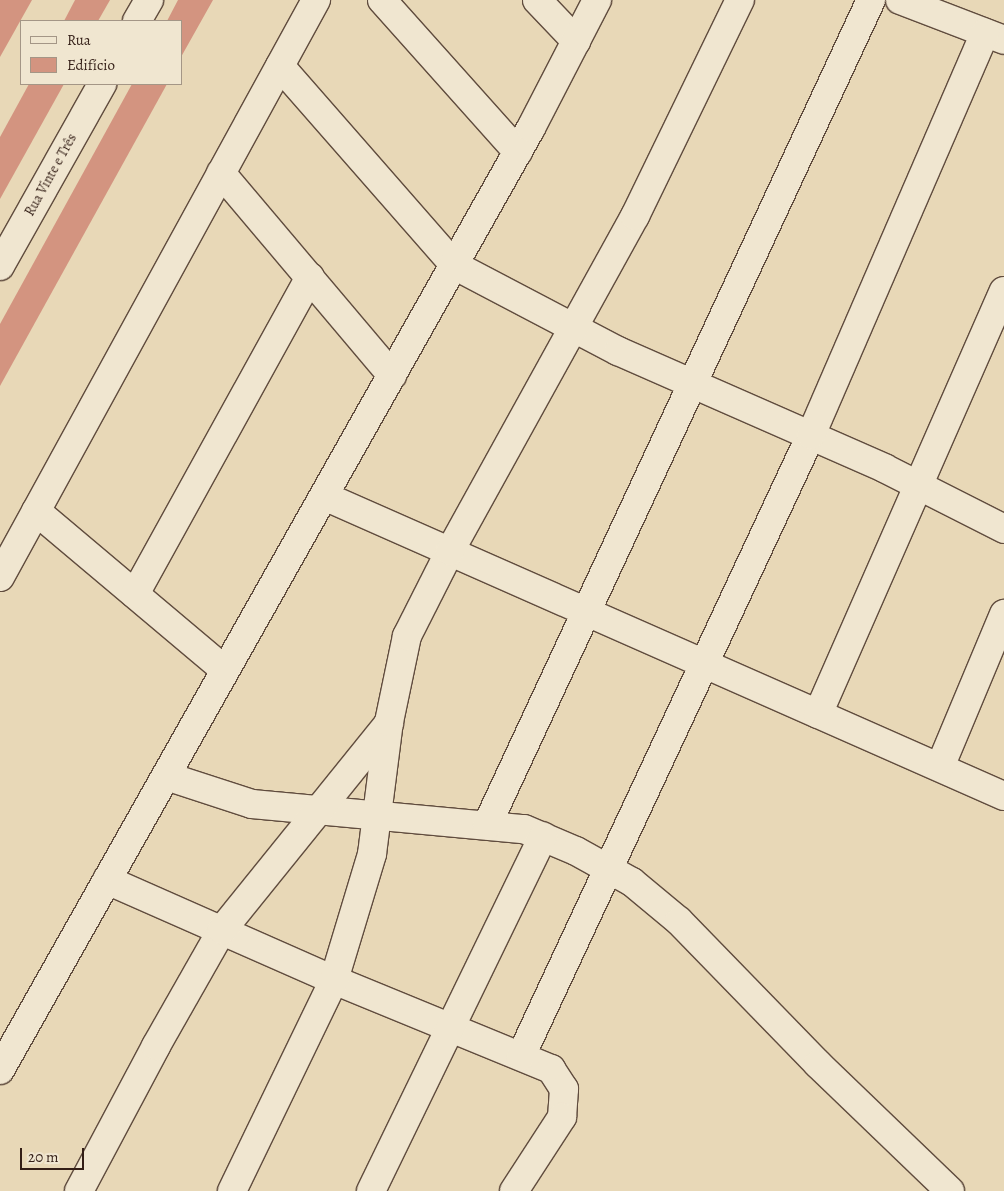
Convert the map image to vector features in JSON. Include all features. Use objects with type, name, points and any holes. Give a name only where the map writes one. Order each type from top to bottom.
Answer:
[{"type":"street","points":[[138,20],[149,0]]},
{"type":"street","points":[[0,577],[316,0]]},
{"type":"street","points":[[382,0],[518,152]]},
{"type":"street","points":[[537,0],[576,41]]},
{"type":"street","points":[[0,1070],[518,152],[598,0]]},
{"type":"street","points":[[232,1191],[334,980],[372,854],[389,722],[407,636],[450,551],[635,216],[740,0]]},
{"type":"street","points":[[487,825],[871,0]]},
{"type":"street","points":[[521,1056],[995,36],[900,0]]},
{"type":"street","points":[[280,66],[454,265],[618,351],[811,435],[918,485],[1004,529]]},
{"type":"street","name":"Rua Vinte e Três","points":[[0,266],[101,85]]},
{"type":"street","points":[[222,173],[392,375]]},
{"type":"street","points":[[135,594],[310,277]]},
{"type":"street","points":[[818,714],[1004,291]]},
{"type":"street","points":[[324,496],[1004,796]]},
{"type":"street","points":[[36,511],[225,670]]},
{"type":"street","points":[[940,767],[1004,614]]},
{"type":"street","points":[[79,1191],[156,1046],[222,930],[389,722]]},
{"type":"street","points":[[166,776],[252,804],[524,829],[576,851],[632,882],[679,921],[818,1064],[950,1191]]},
{"type":"street","points":[[371,1191],[543,836]]},
{"type":"street","points":[[107,880],[334,980],[551,1069],[564,1089],[562,1117],[514,1191]]},
{"type":"building","points":[[0,0],[32,0],[20,20],[0,57]]},
{"type":"building","points":[[75,0],[110,0],[99,20],[65,20]]},
{"type":"building","points":[[178,0],[213,0],[182,55],[182,20],[168,20]]},
{"type":"building","points":[[28,85],[63,85],[0,199],[0,137]]},
{"type":"building","points":[[131,85],[166,85],[0,386],[0,324]]}]
